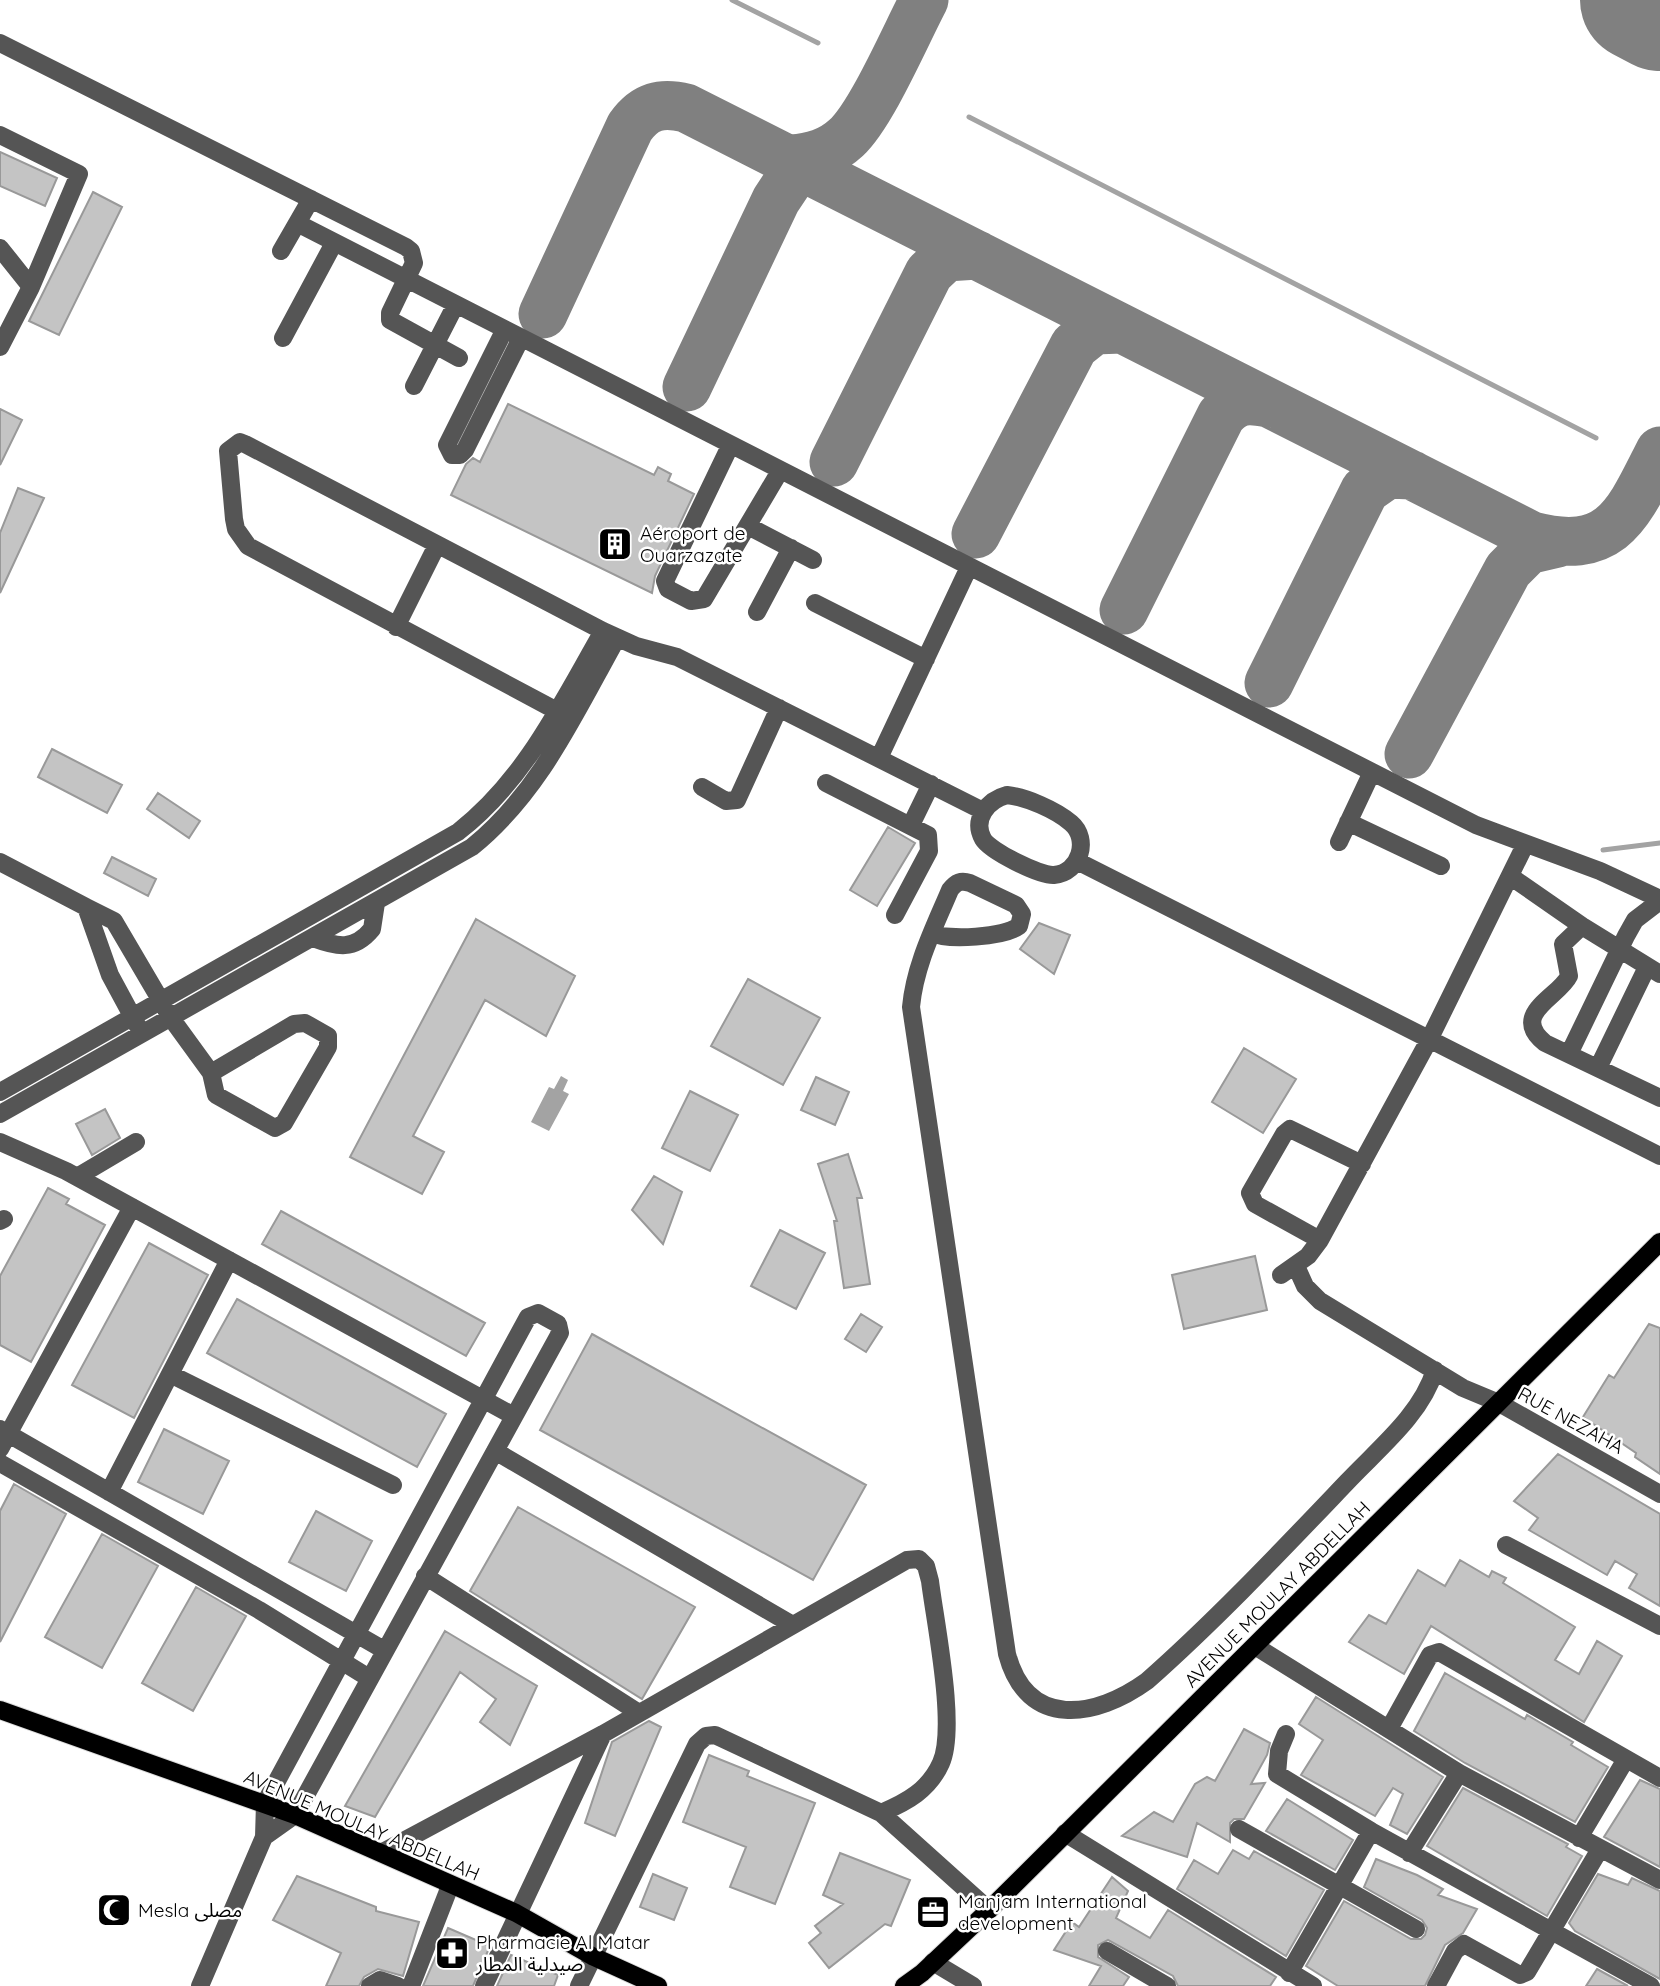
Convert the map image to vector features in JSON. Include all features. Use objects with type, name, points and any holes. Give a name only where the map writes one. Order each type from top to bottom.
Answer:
[{"type":"main road","name":"AVENUE MOULAY ABDELLAH","points":[[904,1986],[923,1974],[1660,1242]]},
{"type":"main road","name":"AVENUE MOULAY ABDELLAH","points":[[0,1710],[295,1815],[516,1913],[592,1956],[658,1986]]},
{"type":"street","points":[[0,43],[411,251],[414,263],[390,313],[390,320],[458,358]]},
{"type":"street","points":[[0,135],[79,174],[31,287],[0,347]]},
{"type":"street","points":[[281,251],[311,199]]},
{"type":"street","points":[[297,223],[520,340],[1476,825],[1600,871],[1660,900],[1635,920],[1569,1054]]},
{"type":"street","points":[[283,338],[334,243]]},
{"type":"street","points":[[0,248],[31,287]]},
{"type":"street","points":[[414,386],[455,306]]},
{"type":"street","points":[[504,331],[492,376],[520,340]]},
{"type":"street","points":[[557,711],[248,546],[236,529],[234,519],[228,451],[230,447],[240,442],[245,444],[610,635],[677,657],[983,811]]},
{"type":"street","points":[[730,446],[667,577],[668,589],[696,602],[704,599],[780,471]]},
{"type":"street","points":[[748,526],[813,560]]},
{"type":"street","points":[[396,627],[437,545]]},
{"type":"street","points":[[757,612],[791,548]]},
{"type":"street","points":[[880,758],[969,567]]},
{"type":"street","points":[[816,603],[926,659]]},
{"type":"street","points":[[0,1092],[458,832],[505,788],[610,635]]},
{"type":"street","points":[[0,1114],[472,847],[508,815],[545,767],[610,635]]},
{"type":"street","points":[[702,787],[726,801],[737,800],[779,708]]},
{"type":"street","points":[[1339,842],[1372,772]]},
{"type":"street","points":[[826,783],[928,835],[931,845],[895,915]]},
{"type":"street","points":[[911,825],[931,784]]},
{"type":"street","points":[[1007,795],[1017,796],[1062,817],[1071,823],[1081,841],[1077,861],[1062,873],[1043,874],[997,851],[983,838],[980,830],[983,811],[989,803],[1007,795]]},
{"type":"street","points":[[1348,822],[1441,866]]},
{"type":"street","points":[[1362,1164],[1290,1129],[1250,1193],[1255,1204],[1320,1240],[1362,1164],[1429,1040],[1525,845]]},
{"type":"street","points":[[1077,861],[1660,1156]]},
{"type":"street","points":[[0,862],[114,921],[160,1001],[211,1073],[215,1095],[275,1128],[279,1128],[328,1047],[328,1036],[305,1023],[294,1024],[211,1073]]},
{"type":"street","points":[[1510,876],[1582,926],[1654,970],[1598,1068]]},
{"type":"street","points":[[932,933],[956,938],[1008,931],[1019,926],[1023,915],[1016,905],[970,883],[959,882],[950,890],[919,961],[912,991],[913,1038],[1007,1654],[1014,1676],[1031,1696],[1054,1708],[1080,1711],[1121,1697],[1147,1681],[1308,1523],[1400,1426],[1425,1395],[1435,1370]]},
{"type":"street","points":[[313,938],[339,947],[351,945],[372,929],[376,903]]},
{"type":"street","points":[[86,907],[110,975],[143,1034]]},
{"type":"street","points":[[1582,926],[1562,949],[1569,963],[1569,976],[1541,1004],[1533,1021],[1540,1039],[1660,1098]]},
{"type":"street","points":[[0,1142],[77,1177],[512,1415]]},
{"type":"street","points":[[77,1177],[136,1142]]},
{"type":"street","points":[[132,1207],[3,1437],[109,1492],[384,1650]]},
{"type":"street","name":"RUE NEZAHA","points":[[1320,1240],[1289,1271],[1320,1301],[1463,1388],[1499,1403],[1660,1494]]},
{"type":"street","points":[[109,1492],[229,1260]]},
{"type":"street","points":[[200,1986],[264,1837],[265,1803],[531,1314],[538,1313],[558,1324],[559,1333],[295,1815],[264,1837]]},
{"type":"street","points":[[170,1374],[393,1485]]},
{"type":"street","points":[[495,1451],[791,1624]]},
{"type":"street","points":[[0,1463],[259,1610],[369,1678]]},
{"type":"street","points":[[1506,1545],[1660,1626]]},
{"type":"street","points":[[383,1852],[603,1734],[907,1560],[919,1559],[926,1566],[947,1730],[944,1751],[942,1762],[919,1793],[911,1800],[881,1813]]},
{"type":"street","points":[[425,1576],[639,1713]]},
{"type":"street","points":[[1255,1646],[1459,1773],[1660,1880]]},
{"type":"street","points":[[1389,1729],[1430,1655],[1439,1652],[1660,1778]]},
{"type":"street","points":[[484,1986],[516,1913],[603,1734]]},
{"type":"street","points":[[1286,1734],[1279,1751],[1277,1774],[1409,1853],[1553,1930],[1639,1983]]},
{"type":"street","points":[[579,1986],[700,1739],[715,1735],[881,1813],[989,1909]]},
{"type":"street","points":[[1579,1838],[1626,1759]]},
{"type":"street","points":[[1409,1853],[1459,1773]]},
{"type":"street","points":[[1239,1829],[1416,1929]]},
{"type":"street","points":[[1289,1973],[1371,1831]]},
{"type":"street","points":[[1065,1833],[1312,1986]]},
{"type":"street","points":[[1436,1986],[1455,1951],[1464,1944],[1524,1974],[1600,1849]]},
{"type":"street","points":[[411,1986],[450,1886]]},
{"type":"street","points":[[1107,1951],[1167,1986]]},
{"type":"street","points":[[923,1974],[974,1986]]},
{"type":"street","points":[[370,1986],[380,1980],[398,1986]]},
{"type":"shaded area","points":[[561,1076],[568,1080],[563,1091],[569,1094],[549,1131],[531,1122],[549,1087],[554,1089]]},
{"type":"building","points":[[0,152],[57,178],[45,206],[0,186]]},
{"type":"building","points":[[93,192],[122,207],[59,335],[29,321]]},
{"type":"building","name":"Aéroport de Ouarzazate","points":[[508,404],[654,475],[658,467],[671,474],[668,481],[694,494],[655,576],[652,593],[451,495],[466,464],[473,458],[480,462]]},
{"type":"building","points":[[0,409],[22,420],[0,465]]},
{"type":"building","points":[[18,488],[44,498],[0,593],[0,533]]},
{"type":"building","points":[[52,749],[122,785],[107,813],[38,777]]},
{"type":"building","points":[[158,793],[200,821],[189,838],[147,809]]},
{"type":"building","points":[[888,827],[915,843],[877,906],[850,890]]},
{"type":"building","points":[[112,857],[156,879],[148,896],[104,873]]},
{"type":"building","points":[[476,919],[575,976],[546,1036],[485,1000],[413,1136],[444,1152],[422,1194],[350,1157]]},
{"type":"building","points":[[1039,923],[1070,935],[1054,974],[1020,949]]},
{"type":"building","points":[[748,979],[820,1018],[783,1085],[711,1046]]},
{"type":"building","points":[[1244,1048],[1296,1079],[1263,1133],[1212,1102]]},
{"type":"building","points":[[816,1077],[849,1092],[835,1125],[801,1110]]},
{"type":"building","points":[[690,1091],[738,1115],[710,1171],[662,1148]]},
{"type":"building","points":[[105,1109],[120,1138],[92,1155],[76,1124]]},
{"type":"building","points":[[848,1154],[862,1198],[857,1198],[870,1284],[844,1288],[834,1221],[837,1221],[818,1164]]},
{"type":"building","points":[[654,1176],[682,1192],[663,1244],[632,1210]]},
{"type":"building","points":[[48,1188],[69,1199],[66,1204],[105,1225],[31,1362],[0,1345],[0,1276]]},
{"type":"building","points":[[281,1211],[485,1323],[466,1356],[262,1244]]},
{"type":"building","points":[[780,1230],[825,1253],[796,1309],[751,1286]]},
{"type":"building","points":[[149,1243],[208,1275],[134,1418],[72,1385]]},
{"type":"building","points":[[1255,1256],[1267,1310],[1184,1329],[1172,1275]]},
{"type":"building","points":[[237,1299],[446,1414],[417,1467],[207,1353]]},
{"type":"building","points":[[861,1314],[882,1327],[866,1352],[845,1339]]},
{"type":"building","points":[[1649,1324],[1660,1328],[1660,1474],[1635,1457],[1636,1453],[1583,1417],[1609,1375],[1614,1378]]},
{"type":"building","points":[[592,1334],[866,1485],[813,1580],[540,1430]]},
{"type":"building","points":[[164,1429],[229,1461],[203,1514],[138,1482]]},
{"type":"building","points":[[1558,1454],[1660,1514],[1660,1606],[1629,1588],[1637,1574],[1615,1561],[1607,1575],[1529,1530],[1538,1518],[1514,1501]]},
{"type":"building","points":[[14,1484],[66,1514],[0,1642],[0,1511]]},
{"type":"building","points":[[518,1507],[695,1607],[642,1699],[470,1591]]},
{"type":"building","points":[[316,1511],[372,1541],[346,1591],[289,1562]]},
{"type":"building","points":[[102,1534],[158,1566],[102,1668],[45,1637]]},
{"type":"building","points":[[1460,1560],[1489,1577],[1492,1571],[1506,1578],[1503,1583],[1575,1627],[1555,1660],[1579,1674],[1597,1641],[1622,1656],[1584,1722],[1431,1626],[1404,1674],[1349,1642],[1369,1615],[1386,1624],[1418,1570],[1445,1586]]},
{"type":"building","points":[[196,1587],[246,1616],[193,1711],[142,1683]]},
{"type":"building","points":[[445,1631],[537,1686],[510,1745],[480,1722],[496,1699],[460,1672],[375,1817],[345,1806]]},
{"type":"building","points":[[1445,1673],[1525,1719],[1527,1715],[1573,1742],[1571,1745],[1608,1767],[1575,1822],[1465,1763],[1414,1731]]},
{"type":"building","points":[[1316,1697],[1443,1777],[1407,1834],[1390,1825],[1403,1794],[1393,1788],[1375,1816],[1301,1775],[1323,1740],[1299,1724]]},
{"type":"building","points":[[649,1721],[661,1727],[615,1836],[585,1823],[612,1742]]},
{"type":"building","points":[[1244,1729],[1270,1743],[1267,1755],[1251,1784],[1265,1783],[1244,1819],[1234,1819],[1230,1823],[1230,1842],[1197,1823],[1187,1857],[1122,1836],[1154,1812],[1173,1822],[1195,1784],[1207,1777],[1215,1781]]},
{"type":"building","points":[[709,1755],[749,1771],[747,1776],[815,1803],[775,1904],[730,1887],[746,1847],[683,1822]]},
{"type":"building","points":[[1640,1780],[1660,1789],[1660,1867],[1604,1837]]},
{"type":"building","points":[[1463,1788],[1568,1844],[1566,1847],[1582,1856],[1547,1916],[1427,1846]]},
{"type":"building","points":[[1287,1799],[1353,1840],[1335,1870],[1266,1831]]},
{"type":"building","points":[[1233,1850],[1249,1859],[1254,1851],[1324,1890],[1286,1956],[1177,1889],[1194,1860],[1218,1874]]},
{"type":"building","points":[[840,1853],[910,1880],[891,1926],[885,1924],[829,1968],[809,1943],[821,1933],[815,1926],[843,1904],[823,1895]]},
{"type":"building","points":[[1376,1859],[1417,1875],[1443,1889],[1438,1895],[1477,1909],[1463,1933],[1445,1945],[1425,1986],[1338,1986],[1306,1966],[1344,1901],[1411,1939],[1421,1939],[1425,1935],[1427,1928],[1422,1920],[1364,1887]]},
{"type":"building","points":[[653,1874],[687,1888],[674,1920],[640,1907]]},
{"type":"building","points":[[1598,1874],[1628,1885],[1632,1878],[1660,1891],[1660,1979],[1575,1931],[1569,1923]]},
{"type":"building","points":[[297,1876],[376,1907],[376,1911],[419,1922],[403,1976],[378,1969],[364,1977],[359,1986],[326,1986],[341,1953],[273,1920]]},
{"type":"building","points":[[1112,1877],[1128,1891],[1116,1918],[1150,1938],[1168,1910],[1276,1977],[1270,1986],[1178,1986],[1173,1976],[1108,1940],[1098,1945],[1098,1957],[1129,1977],[1123,1986],[1089,1986],[1101,1966],[1054,1950],[1072,1922],[1079,1927]]},
{"type":"building","points":[[448,1928],[490,1946],[473,1986],[423,1986]]},
{"type":"building","points":[[511,1955],[558,1975],[554,1986],[497,1986]]},
{"type":"building","points":[[1597,1969],[1628,1986],[1586,1986]]},
{"type":"waterway","points":[[732,0],[818,43]]},
{"type":"waterway","points":[[969,117],[1596,438]]},
{"type":"waterway","points":[[1603,850],[1660,843]]},
{"type":"taxiway","points":[[791,159],[828,151],[856,127],[877,93],[924,0]]},
{"type":"taxiway","points":[[543,314],[630,127],[648,110],[669,105],[686,108],[1532,536],[1559,541],[1582,540],[1600,535],[1627,511],[1660,451]]},
{"type":"taxiway","points":[[687,387],[776,200],[794,173],[824,153]]},
{"type":"taxiway","points":[[834,462],[929,273],[946,257],[977,255]]},
{"type":"taxiway","points":[[976,534],[1074,346],[1094,330],[1122,329]]},
{"type":"taxiway","points":[[1124,610],[1221,416],[1237,403],[1268,403]]},
{"type":"taxiway","points":[[1269,683],[1365,490],[1388,474],[1412,475]]},
{"type":"taxiway","points":[[1409,754],[1508,570],[1528,550],[1558,543]]},
{"type":"runway","points":[[1641,0],[1660,10]]},
{"type":"place","name":"Aéroport de Ouarzazate","points":[[615,544]]},
{"type":"place","name":"Mesla مصلى","points":[[114,1910]]},
{"type":"place","name":"Manjam International development","points":[[933,1912]]},
{"type":"place","name":"Pharmacie Al Matar صيدلية المطار","points":[[452,1953]]}]
